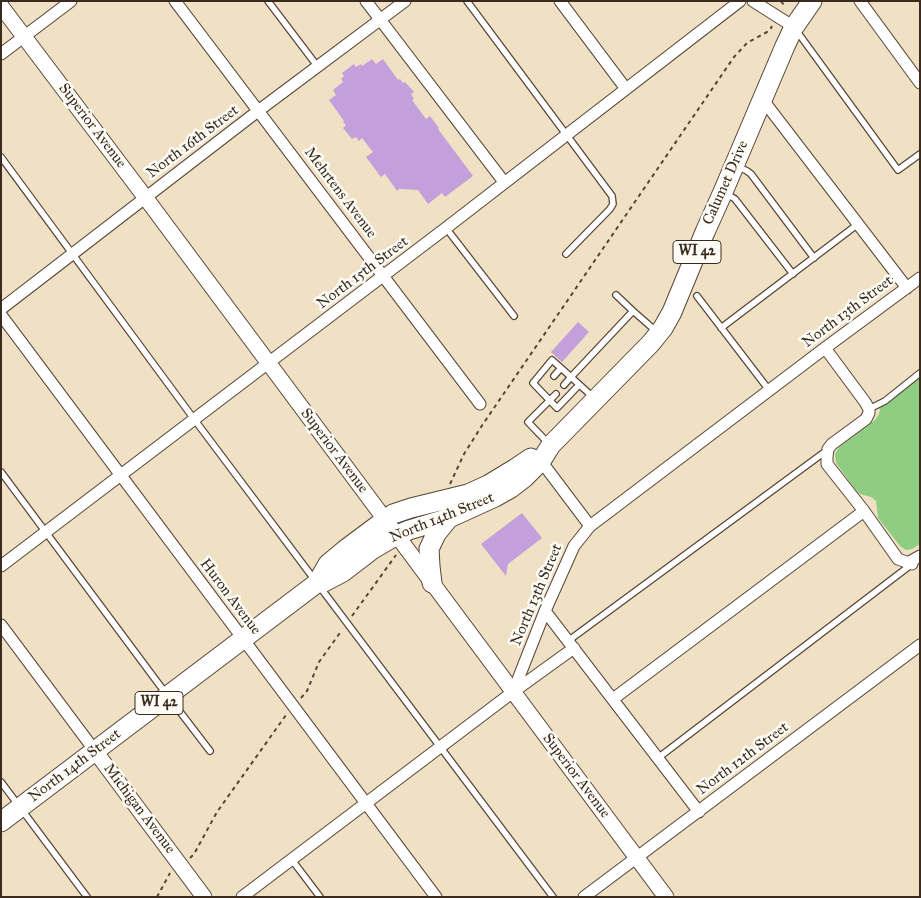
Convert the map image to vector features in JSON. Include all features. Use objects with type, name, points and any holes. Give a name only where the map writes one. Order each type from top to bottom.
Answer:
[{"type":"main road","name":"Calumet Drive","points":[[794,27],[795,10],[798,1]]},
{"type":"main road","name":"Calumet Drive","points":[[551,445],[651,343],[659,334],[672,312],[704,232],[724,192],[794,27],[812,1]]},
{"type":"main road","name":"North 14th Street","points":[[1,822],[317,583],[328,564],[393,514],[468,494],[488,485],[551,445]]},
{"type":"main road","name":"North 14th Street","points":[[317,583],[322,583],[343,572],[373,549],[397,535],[449,518],[511,488],[540,462],[551,445]]},
{"type":"main road","points":[[432,583],[429,549],[436,534],[449,518]]},
{"type":"street","points":[[1,54],[71,1]]},
{"type":"street","name":"Mehrtens Avenue","points":[[175,1],[480,404]]},
{"type":"street","points":[[366,1],[504,182]]},
{"type":"street","name":"North 16th Street","points":[[1,309],[145,197],[405,1]]},
{"type":"street","points":[[560,1],[626,89]]},
{"type":"street","name":"North 15th Street","points":[[1,566],[384,276],[740,1]]},
{"type":"street","points":[[753,1],[794,27]]},
{"type":"street","points":[[860,1],[920,83]]},
{"type":"street","name":"Superior Avenue","points":[[1,6],[666,897]]},
{"type":"street","points":[[763,100],[907,288]]},
{"type":"street","name":"North 13th Street","points":[[513,692],[545,611],[574,546],[590,526],[920,278]]},
{"type":"street","name":"Huron Avenue","points":[[1,315],[436,897]]},
{"type":"street","points":[[825,348],[869,408],[866,419],[832,444],[828,450],[828,464],[898,559],[916,560]]},
{"type":"street","points":[[540,462],[590,526]]},
{"type":"street","points":[[613,699],[864,511]]},
{"type":"street","points":[[545,611],[698,812]]},
{"type":"street","name":"Michigan Avenue","points":[[1,625],[204,897]]},
{"type":"street","points":[[242,897],[513,692],[571,645]]},
{"type":"street","name":"North 12th Street","points":[[584,897],[920,645]]},
{"type":"lane","points":[[268,1],[318,67]]},
{"type":"lane","points":[[467,1],[612,195],[613,204],[610,209],[566,254]]},
{"type":"lane","points":[[794,27],[898,170],[920,154]]},
{"type":"lane","points":[[1,157],[194,420],[552,897]]},
{"type":"lane","points":[[735,165],[751,174],[814,258]]},
{"type":"lane","points":[[724,192],[734,198],[793,274]]},
{"type":"lane","points":[[721,328],[858,224]]},
{"type":"lane","points":[[446,228],[514,316]]},
{"type":"lane","points":[[616,295],[659,334]]},
{"type":"lane","points":[[697,296],[769,390]]},
{"type":"lane","points":[[564,385],[633,312]]},
{"type":"lane","points":[[578,385],[557,408],[532,383],[552,360],[596,400]]},
{"type":"lane","points":[[554,376],[561,368]]},
{"type":"lane","points":[[869,408],[885,401],[920,373]]},
{"type":"lane","points":[[540,390],[546,385]]},
{"type":"lane","points":[[551,445],[528,422],[556,394]]},
{"type":"lane","points":[[571,645],[828,450]]},
{"type":"lane","points":[[1,472],[210,751]]},
{"type":"lane","points":[[658,758],[916,560]]},
{"type":"lane","points":[[1,782],[87,897]]},
{"type":"lane","points":[[292,860],[320,897]]},
{"type":"path","points":[[447,490],[464,454],[483,424],[734,57],[746,43],[770,30],[783,4],[781,1]]},
{"type":"green space","points":[[920,376],[920,544],[906,550],[900,546],[878,518],[876,501],[871,497],[860,494],[855,489],[836,463],[835,454],[839,447],[875,420],[880,410],[878,406]]},
{"type":"building","points":[[372,59],[376,64],[383,59],[398,80],[400,79],[403,83],[405,82],[414,92],[411,94],[414,99],[412,100],[426,119],[430,116],[473,176],[445,197],[442,193],[428,204],[418,190],[399,189],[397,191],[385,174],[381,177],[366,157],[373,152],[362,138],[359,141],[356,137],[352,139],[343,128],[346,125],[344,121],[329,100],[336,95],[333,90],[343,82],[341,79],[344,76],[342,73],[354,64],[356,67],[361,64],[362,66]]},
{"type":"building","points":[[578,322],[589,332],[562,362],[551,352]]},
{"type":"building","points":[[522,513],[542,538],[508,564],[506,576],[481,544]]}]
